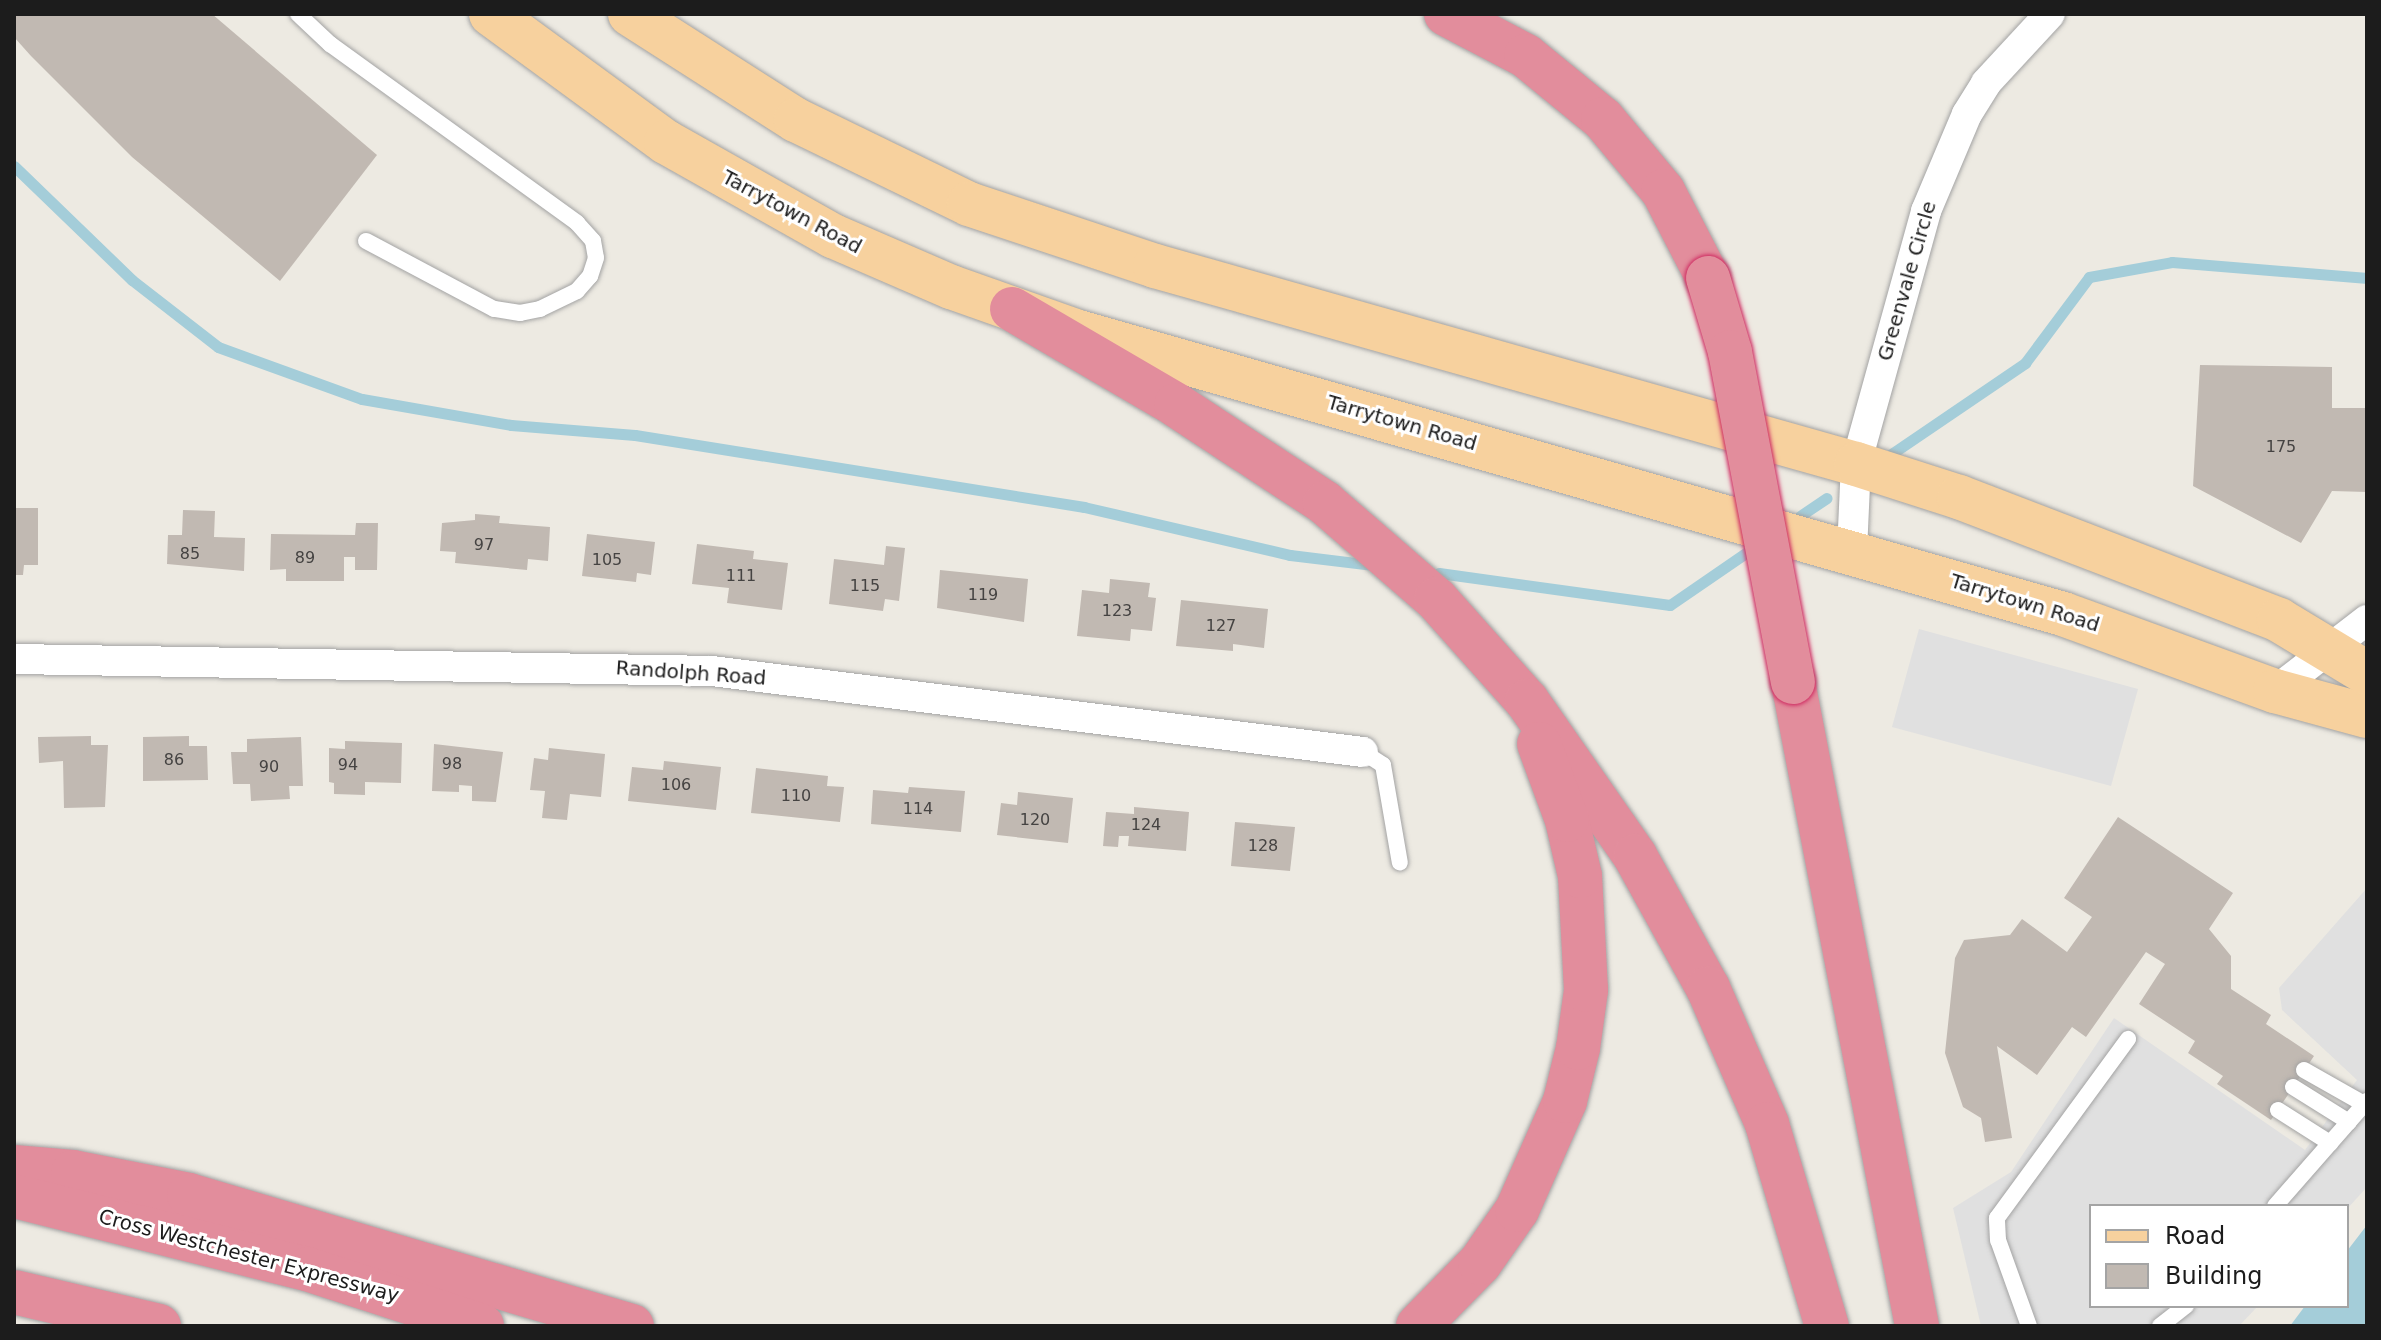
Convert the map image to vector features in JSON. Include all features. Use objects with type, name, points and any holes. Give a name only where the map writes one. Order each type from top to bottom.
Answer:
[{"type":"highway","points":[[1446,14],[1526,56],[1603,119],[1663,191],[1708,278],[1730,352],[1917,1326]]},
{"type":"highway","points":[[1012,309],[1286,475],[1364,534],[1436,599],[1557,740],[1675,923],[1767,1124],[1827,1326]]},
{"type":"highway","points":[[1418,1326],[1480,1263],[1517,1210],[1545,1156],[1565,1101],[1586,990],[1580,876],[1550,766],[1498,675],[1436,599]]},
{"type":"highway","points":[[14,1167],[73,1172],[189,1195],[632,1326]]},
{"type":"highway","name":"Cross Westchester Expressway","points":[[14,1196],[307,1269],[482,1326]]},
{"type":"highway","points":[[14,1292],[159,1326]]},
{"type":"main road","name":"Tarrytown Road","points":[[491,14],[611,106],[719,173],[893,264],[1012,309],[2063,614],[2275,691],[2367,716]]},
{"type":"main road","points":[[630,14],[728,80],[855,151],[910,179],[1030,226],[1856,464],[2070,537],[2279,620],[2331,647],[2367,673]]},
{"type":"street","name":"Greenvale Circle","points":[[1852,551],[1856,464],[1926,211],[1949,150],[2020,25],[2050,14]]},
{"type":"street","points":[[2275,691],[2367,620]]},
{"type":"street","name":"Randolph Road","points":[[14,659],[712,671],[1363,752]]},
{"type":"lane","points":[[298,14],[330,44],[577,223],[593,241],[596,258],[590,276],[577,291],[540,309],[520,313],[494,309],[366,241]]},
{"type":"lane","points":[[1363,752],[1383,765],[1400,863]]},
{"type":"lane","points":[[2029,1326],[1998,1240],[1997,1218],[2128,1039]]},
{"type":"lane","points":[[2277,1204],[2366,1103],[2304,1070]]},
{"type":"lane","points":[[2293,1087],[2349,1122]]},
{"type":"lane","points":[[2278,1110],[2330,1143]]},
{"type":"lane","points":[[2160,1326],[2183,1308]]},
{"type":"shaded area","points":[[1919,629],[2138,689],[2111,786],[1892,727]]},
{"type":"shaded area","points":[[2367,888],[2367,1187],[2349,1207],[2349,1204],[2089,1204],[2089,1308],[2256,1308],[2239,1326],[1981,1326],[1953,1208],[2011,1172],[2114,1018],[2305,1150],[2357,1080],[2282,1010],[2279,988]]},
{"type":"water","points":[[2367,1225],[2367,1326],[2290,1326],[2304,1308],[2349,1308],[2349,1248]]},
{"type":"building","points":[[14,14],[212,14],[377,155],[280,281],[132,157],[31,56],[14,37]]},
{"type":"building","points":[[2200,365],[2332,367],[2332,408],[2367,408],[2367,492],[2332,491],[2301,543],[2193,486]]},
{"type":"building","points":[[14,508],[38,508],[38,565],[24,565],[23,575],[14,575]]},
{"type":"building","points":[[183,510],[215,511],[214,537],[245,538],[244,571],[167,564],[168,535],[182,535]]},
{"type":"building","points":[[475,514],[500,516],[499,523],[550,527],[548,561],[528,559],[527,570],[455,563],[456,552],[440,551],[442,523],[475,520]]},
{"type":"building","points":[[356,523],[378,523],[377,570],[355,570],[355,557],[344,557],[344,581],[286,581],[286,569],[270,570],[271,534],[355,535]]},
{"type":"building","points":[[587,534],[655,542],[651,575],[637,573],[636,582],[582,576]]},
{"type":"building","points":[[697,544],[754,551],[753,559],[788,563],[782,610],[727,603],[729,588],[692,584]]},
{"type":"building","points":[[886,546],[905,548],[899,601],[885,599],[883,611],[829,604],[834,559],[884,565]]},
{"type":"building","points":[[940,570],[1028,579],[1024,622],[937,608]]},
{"type":"building","points":[[1110,579],[1150,583],[1148,597],[1156,598],[1152,631],[1131,629],[1130,641],[1077,636],[1082,590],[1109,593]]},
{"type":"building","points":[[1181,600],[1268,609],[1264,648],[1233,644],[1233,651],[1176,646]]},
{"type":"building","points":[[91,736],[91,745],[108,745],[105,807],[64,808],[63,761],[39,763],[38,737]]},
{"type":"building","points":[[189,736],[189,746],[207,746],[208,780],[143,781],[143,737]]},
{"type":"building","points":[[301,737],[303,786],[289,786],[290,799],[251,801],[250,784],[233,784],[231,752],[247,752],[247,739]]},
{"type":"building","points":[[345,741],[402,743],[401,783],[365,782],[365,795],[334,794],[334,783],[329,782],[329,748],[345,749]]},
{"type":"building","points":[[434,744],[503,752],[496,802],[472,801],[472,786],[459,785],[459,792],[432,791]]},
{"type":"building","points":[[549,748],[605,754],[601,797],[570,794],[567,820],[542,818],[545,791],[530,790],[534,758],[548,760]]},
{"type":"building","points":[[664,761],[721,767],[716,810],[628,801],[632,767],[663,770]]},
{"type":"building","points":[[756,768],[828,776],[827,786],[844,787],[840,822],[751,813]]},
{"type":"building","points":[[909,787],[965,791],[961,832],[871,824],[873,790],[908,793]]},
{"type":"building","points":[[1018,792],[1073,798],[1068,843],[997,835],[1001,803],[1017,805]]},
{"type":"building","points":[[1134,807],[1189,812],[1186,851],[1128,846],[1129,836],[1119,836],[1118,847],[1103,846],[1106,812],[1134,814]]},
{"type":"building","points":[[2118,817],[2233,893],[2209,929],[2231,956],[2231,989],[2271,1015],[2266,1024],[2314,1056],[2271,1120],[2217,1084],[2223,1076],[2188,1053],[2195,1041],[2139,1004],[2165,964],[2146,952],[2086,1037],[2072,1027],[2037,1075],[1997,1046],[2012,1138],[1985,1142],[1981,1118],[1963,1107],[1945,1053],[1955,958],[1964,940],[2010,935],[2022,919],[2067,952],[2092,917],[2064,898]]},
{"type":"building","points":[[1235,822],[1295,827],[1290,871],[1231,866]]},
{"type":"waterway","points":[[14,166],[132,280],[218,347],[362,399],[511,425],[635,435],[1084,507],[1290,555],[1373,565]]},
{"type":"waterway","points":[[1884,459],[2025,363],[2089,277],[2172,262],[2367,278]]},
{"type":"waterway","points":[[1800,516],[1827,498]]},
{"type":"waterway","points":[[1439,573],[1670,605],[1756,546]]}]
